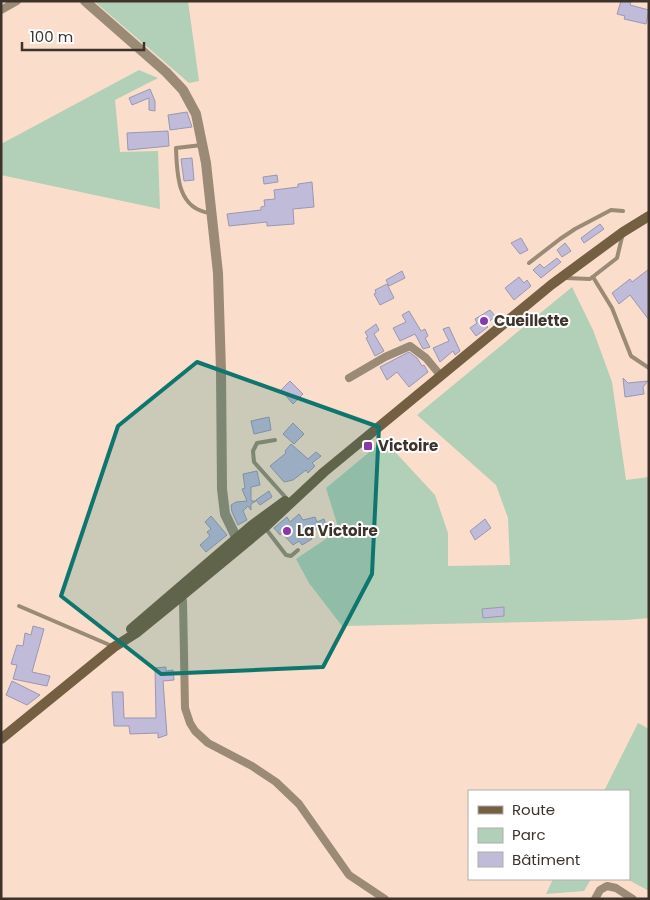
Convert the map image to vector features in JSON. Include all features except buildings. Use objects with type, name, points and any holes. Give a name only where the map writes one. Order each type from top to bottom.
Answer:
[{"type":"main road","points":[[1,739],[114,647],[136,633],[180,598],[182,588],[208,568],[237,538],[263,524],[561,277],[623,232],[649,216]]},
{"type":"main road","points":[[114,647],[130,629],[169,596],[251,539],[287,499],[315,480]]},
{"type":"main road","points":[[237,538],[251,539]]},
{"type":"main road","points":[[169,596],[180,598]]},
{"type":"street","points":[[1,10],[17,1]]},
{"type":"street","points":[[85,1],[166,72],[183,90],[196,114],[212,213],[218,273],[222,489],[225,514],[237,538]]},
{"type":"street","points":[[349,378],[385,357],[410,346],[426,358],[441,376]]},
{"type":"street","points":[[180,598],[183,600],[185,708],[195,731],[208,743],[252,766],[276,782],[299,804],[349,875],[386,899]]},
{"type":"street","points":[[595,899],[600,890],[607,886],[616,888],[633,899]]},
{"type":"lane","points":[[202,145],[176,148],[177,175],[182,193],[192,205],[201,212],[212,213]]},
{"type":"lane","points":[[529,263],[560,238],[575,229],[611,210],[624,212]]},
{"type":"lane","points":[[561,277],[590,279],[593,277],[617,258],[623,232]]},
{"type":"lane","points":[[593,277],[612,308],[631,356],[649,368]]},
{"type":"lane","points":[[275,440],[257,443],[253,451],[254,462],[287,499]]},
{"type":"lane","points":[[263,524],[286,555],[291,556],[298,550]]},
{"type":"lane","points":[[19,606],[114,647]]},
{"type":"highlighted area","points":[[197,362],[379,427],[372,574],[323,667],[161,674],[61,596],[118,426]]},
{"type":"green space","points":[[94,1],[188,1],[199,81],[189,83]]},
{"type":"green space","points":[[139,70],[158,78],[115,100],[120,152],[158,151],[160,209],[1,175],[1,144]]},
{"type":"green space","points":[[572,287],[593,330],[612,382],[626,480],[649,477],[649,618],[342,626],[309,583],[296,559],[339,530],[326,488],[384,440],[435,495],[448,533],[448,566],[510,565],[508,518],[496,485],[417,415]]},
{"type":"green space","points":[[638,723],[649,729],[649,891],[629,880],[630,790],[604,790]]},
{"type":"green space","points":[[553,880],[590,880],[584,891],[546,894]]},
{"type":"place","name":"Cueillette","points":[[484,321]]},
{"type":"place","name":"Victoire","points":[[368,446]]},
{"type":"place","name":"La Victoire","points":[[287,531]]}]
